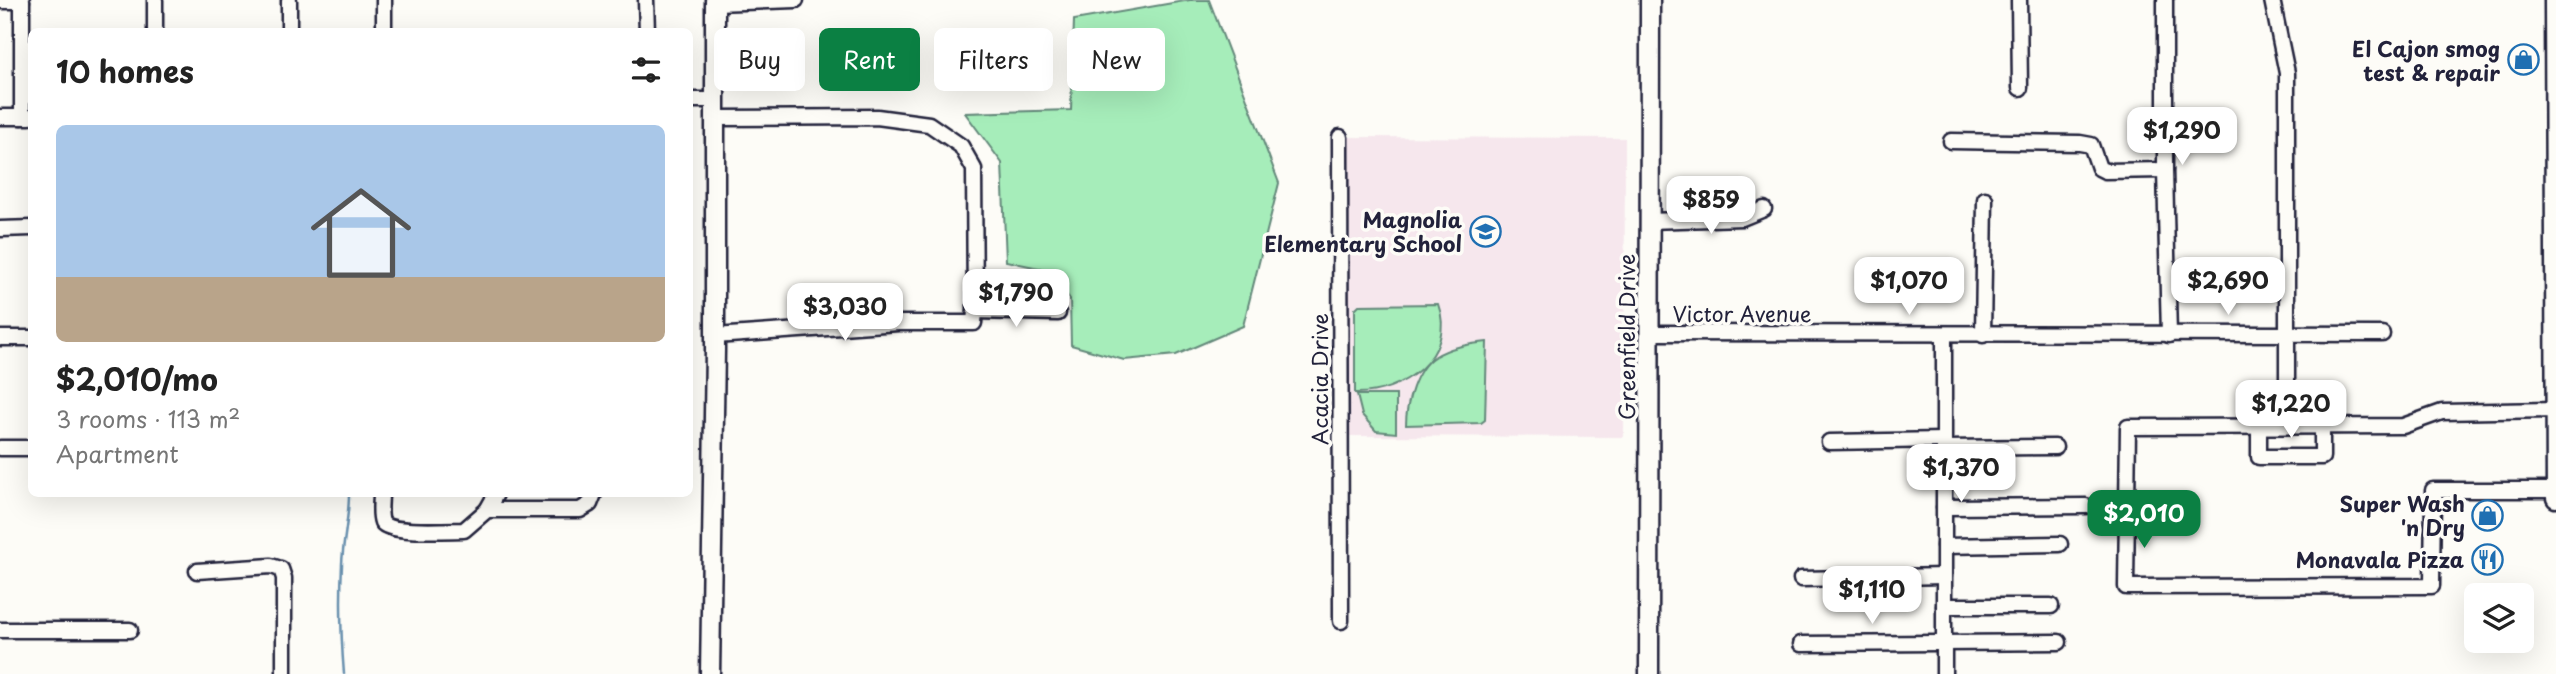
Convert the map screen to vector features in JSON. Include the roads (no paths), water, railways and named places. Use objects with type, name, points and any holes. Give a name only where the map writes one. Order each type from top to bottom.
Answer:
[{"type":"main road","name":"Greenfield Drive","points":[[1648,674],[1650,0]]},
{"type":"main road","points":[[2554,0],[2556,498]]},
{"type":"main road","points":[[710,674],[715,336],[715,1]]},
{"type":"street","points":[[0,1],[22,0],[27,117],[0,117]]},
{"type":"street","points":[[155,0],[155,28]]},
{"type":"street","points":[[289,0],[289,28]]},
{"type":"street","points":[[384,0],[384,28]]},
{"type":"street","points":[[646,0],[647,28]]},
{"type":"street","points":[[715,1],[796,0]]},
{"type":"street","points":[[2019,0],[2020,88]]},
{"type":"street","points":[[2165,0],[2169,335]]},
{"type":"street","points":[[2272,0],[2287,73],[2287,396]]},
{"type":"street","points":[[693,101],[715,109],[877,117],[929,124],[961,146],[974,169],[974,323],[876,324],[715,336]]},
{"type":"street","name":"Acacia Drive","points":[[1340,137],[1341,621]]},
{"type":"street","points":[[1951,141],[2080,143],[2091,145],[2099,168],[2105,171],[2165,170]]},
{"type":"street","points":[[1983,335],[1985,199]]},
{"type":"street","points":[[1649,221],[1742,218],[1764,209]]},
{"type":"street","points":[[0,229],[28,228]]},
{"type":"street","points":[[975,283],[1046,283]]},
{"type":"street","points":[[975,311],[1058,313]]},
{"type":"street","name":"Victor Avenue","points":[[1648,333],[2382,334]]},
{"type":"street","points":[[1944,335],[1944,674]]},
{"type":"street","points":[[0,338],[28,338]]},
{"type":"street","points":[[2556,410],[2442,412],[2403,426],[2128,426],[2126,587],[2432,586],[2433,490],[2556,490]]},
{"type":"street","points":[[2259,426],[2259,457],[2322,457],[2322,426]]},
{"type":"street","points":[[1829,442],[2055,447]]},
{"type":"street","points":[[0,448],[28,448]]},
{"type":"street","points":[[381,497],[381,520],[386,526],[397,530],[464,530],[487,510],[494,497]]},
{"type":"street","points":[[487,510],[580,510],[592,498]]},
{"type":"street","points":[[1944,507],[2086,506]]},
{"type":"street","points":[[1944,545],[2060,544]]},
{"type":"street","points":[[197,571],[271,566],[281,569],[284,578],[284,674]]},
{"type":"street","points":[[1801,579],[1944,576]]},
{"type":"street","points":[[1944,606],[2050,606]]},
{"type":"street","points":[[0,631],[130,630]]},
{"type":"street","points":[[1801,644],[2059,642]]},
{"type":"waterway","points":[[344,674],[341,578],[349,497]]},
{"type":"place","name":"El Cajon smog test & repair","points":[[2523,60]]},
{"type":"place","name":"Magnolia Elementary School","points":[[1485,231]]},
{"type":"place","name":"Super Wash 'n Dry","points":[[2488,515]]},
{"type":"place","name":"Monavala Pizza","points":[[2487,559]]}]
